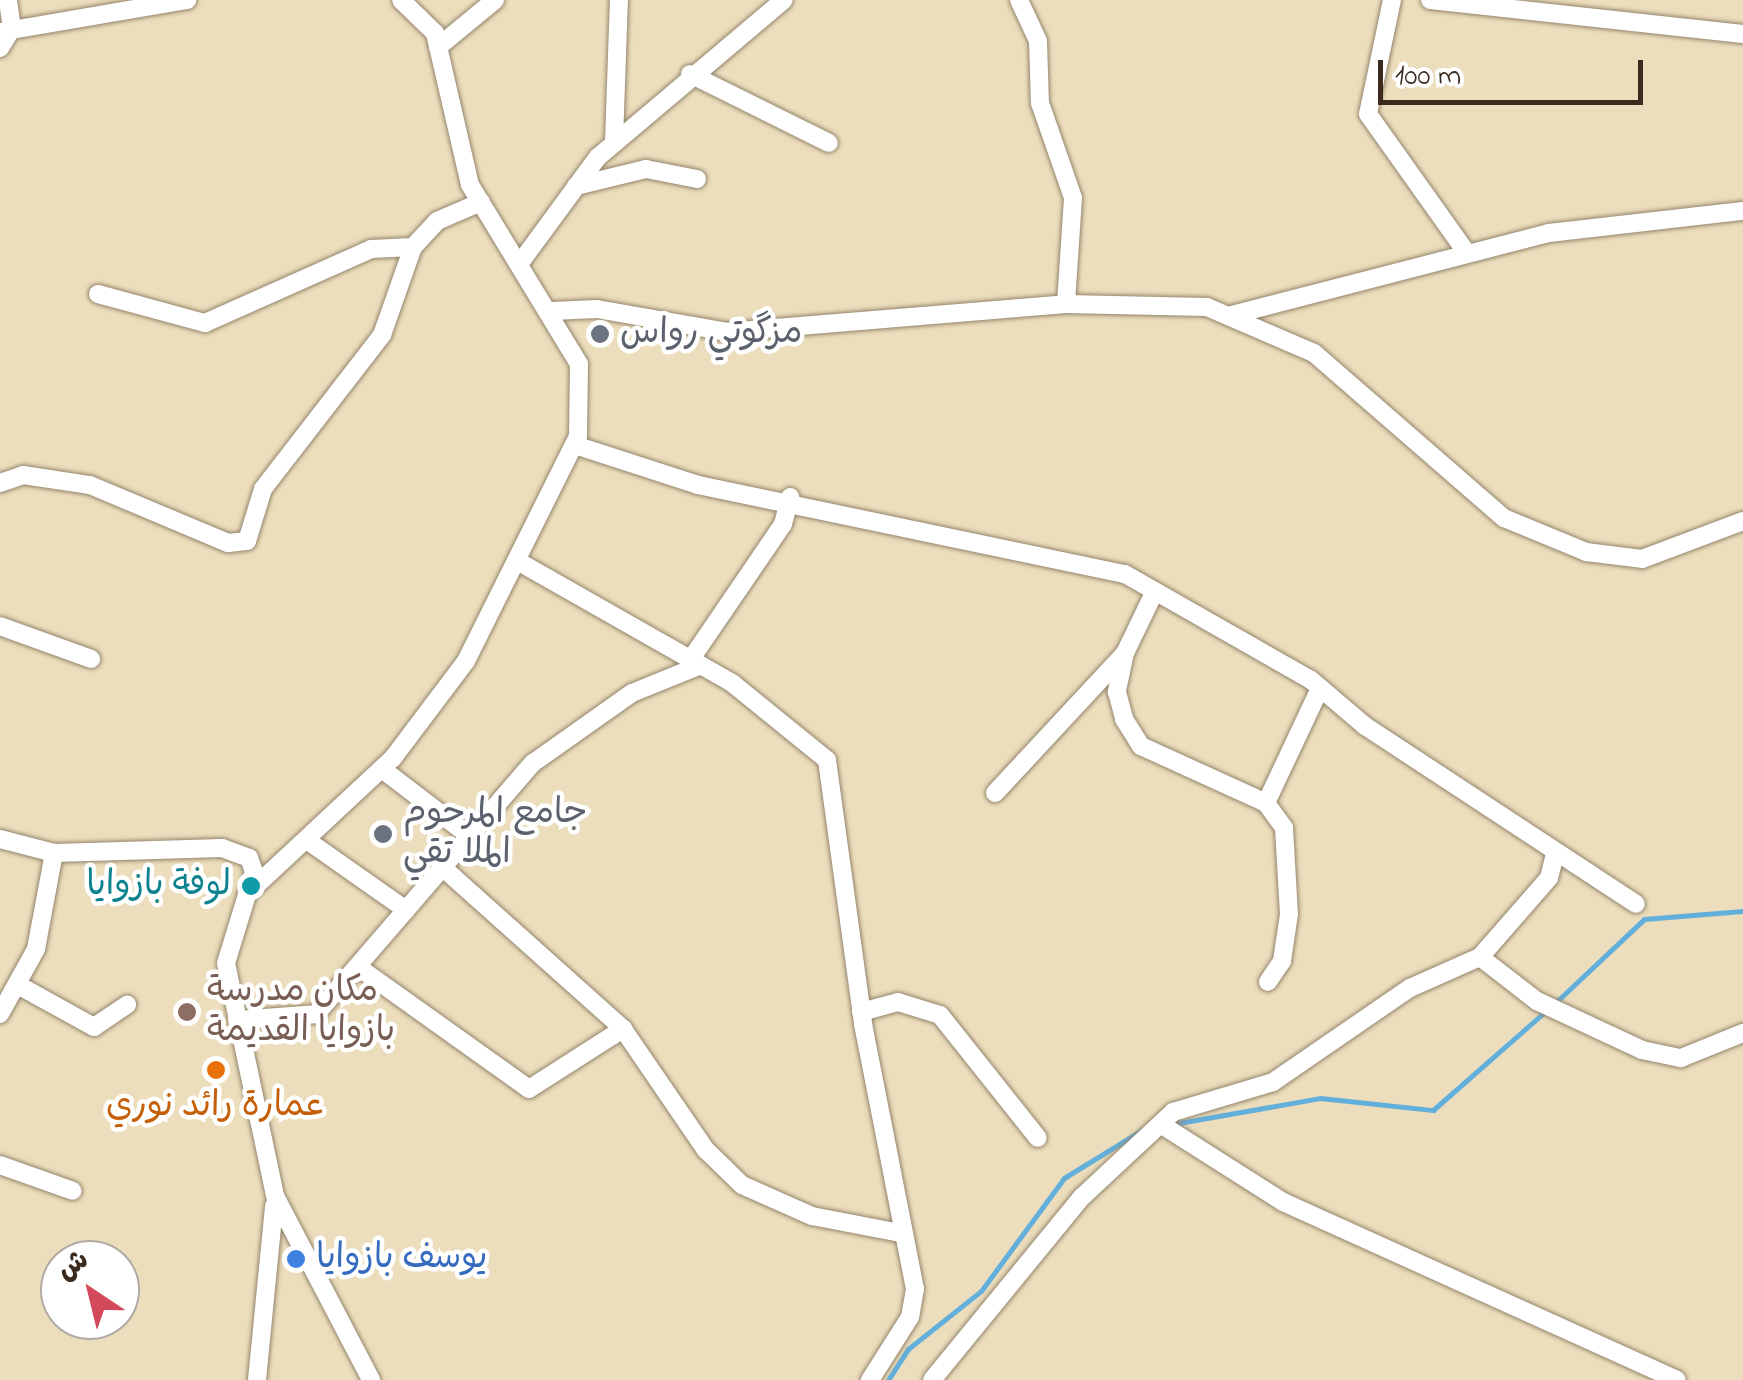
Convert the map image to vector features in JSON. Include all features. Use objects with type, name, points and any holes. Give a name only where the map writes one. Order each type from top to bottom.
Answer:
[{"type":"street","points":[[0,48],[8,0]]},
{"type":"street","points":[[6,30],[186,0]]},
{"type":"street","points":[[248,894],[382,769],[466,661],[520,562],[574,445],[583,382],[552,311],[464,169],[438,48],[424,18],[401,0]]},
{"type":"street","points":[[424,18],[433,0]]},
{"type":"street","points":[[438,48],[494,0]]},
{"type":"street","points":[[614,141],[619,0]]},
{"type":"street","points":[[520,263],[614,141],[690,74],[784,0]]},
{"type":"street","points":[[1019,0],[1038,41],[1040,104],[1073,198],[1066,304]]},
{"type":"street","points":[[1392,0],[1368,114],[1466,252]]},
{"type":"street","points":[[1430,0],[1743,34]]},
{"type":"street","points":[[690,74],[829,143]]},
{"type":"street","points":[[576,186],[646,168],[697,180]]},
{"type":"street","points":[[0,482],[24,476],[90,485],[228,543],[246,540],[263,489],[382,335],[413,247],[436,221],[482,202]]},
{"type":"street","points":[[1228,316],[1466,252],[1656,216],[1743,210]]},
{"type":"street","points":[[98,294],[204,323],[370,248],[413,247]]},
{"type":"street","points":[[552,311],[760,332],[1066,304],[1228,316],[1314,353],[1504,518],[1586,552],[1642,559],[1743,521]]},
{"type":"street","points":[[574,445],[698,485],[790,498],[1072,557],[1154,592],[1320,688],[1555,854],[1636,904]]},
{"type":"street","points":[[237,1020],[316,1014],[466,834],[532,763],[632,693],[696,662],[783,524],[790,498]]},
{"type":"street","points":[[520,562],[696,662],[827,760],[861,1012],[913,1303],[870,1380]]},
{"type":"street","points":[[1154,592],[1125,653],[1117,692],[1142,746],[1266,804],[1284,828],[1289,914],[1282,961],[1268,982]]},
{"type":"street","points":[[0,626],[92,658]]},
{"type":"street","points":[[995,793],[1125,653]]},
{"type":"street","points":[[1266,804],[1320,688]]},
{"type":"street","points":[[382,769],[466,834]]},
{"type":"street","points":[[0,839],[54,854],[222,848],[249,858],[248,894],[225,948],[275,1196],[371,1380]]},
{"type":"street","points":[[308,841],[406,910]]},
{"type":"street","points":[[0,1014],[36,949],[54,854]]},
{"type":"street","points":[[932,1380],[1082,1197],[1165,1126],[1173,1112],[1273,1082],[1410,988],[1480,957],[1548,878],[1555,854]]},
{"type":"street","points":[[441,866],[623,1029],[706,1150],[742,1185],[812,1216],[900,1233]]},
{"type":"street","points":[[1480,957],[1537,1001],[1642,1050],[1681,1058],[1743,1032]]},
{"type":"street","points":[[358,967],[529,1089],[623,1029]]},
{"type":"street","points":[[18,985],[94,1027],[128,1005]]},
{"type":"street","points":[[861,1012],[898,1002],[940,1015],[1038,1138]]},
{"type":"street","points":[[1165,1126],[1284,1202],[1677,1380]]},
{"type":"street","points":[[0,1165],[73,1191]]},
{"type":"street","points":[[256,1380],[275,1196]]},
{"type":"waterway","points":[[1555,1003],[1644,919],[1743,911]]},
{"type":"waterway","points":[[1173,1124],[1320,1098],[1433,1110],[1547,1010]]},
{"type":"waterway","points":[[888,1380],[908,1349],[981,1291],[1064,1178],[1147,1127]]},
{"type":"place","name":"مزگوتي رواس","points":[[600,334]]},
{"type":"place","name":"جامع المرحوم الملا تقي","points":[[383,834]]},
{"type":"place","name":"لوفة بازوايا","points":[[251,886]]},
{"type":"place","name":"مكان مدرسة بازوايا القديمة","points":[[187,1012]]},
{"type":"place","name":"عمارة رائد نوري","points":[[216,1070]]},
{"type":"place","name":"يوسف بازوايا","points":[[296,1259]]}]
